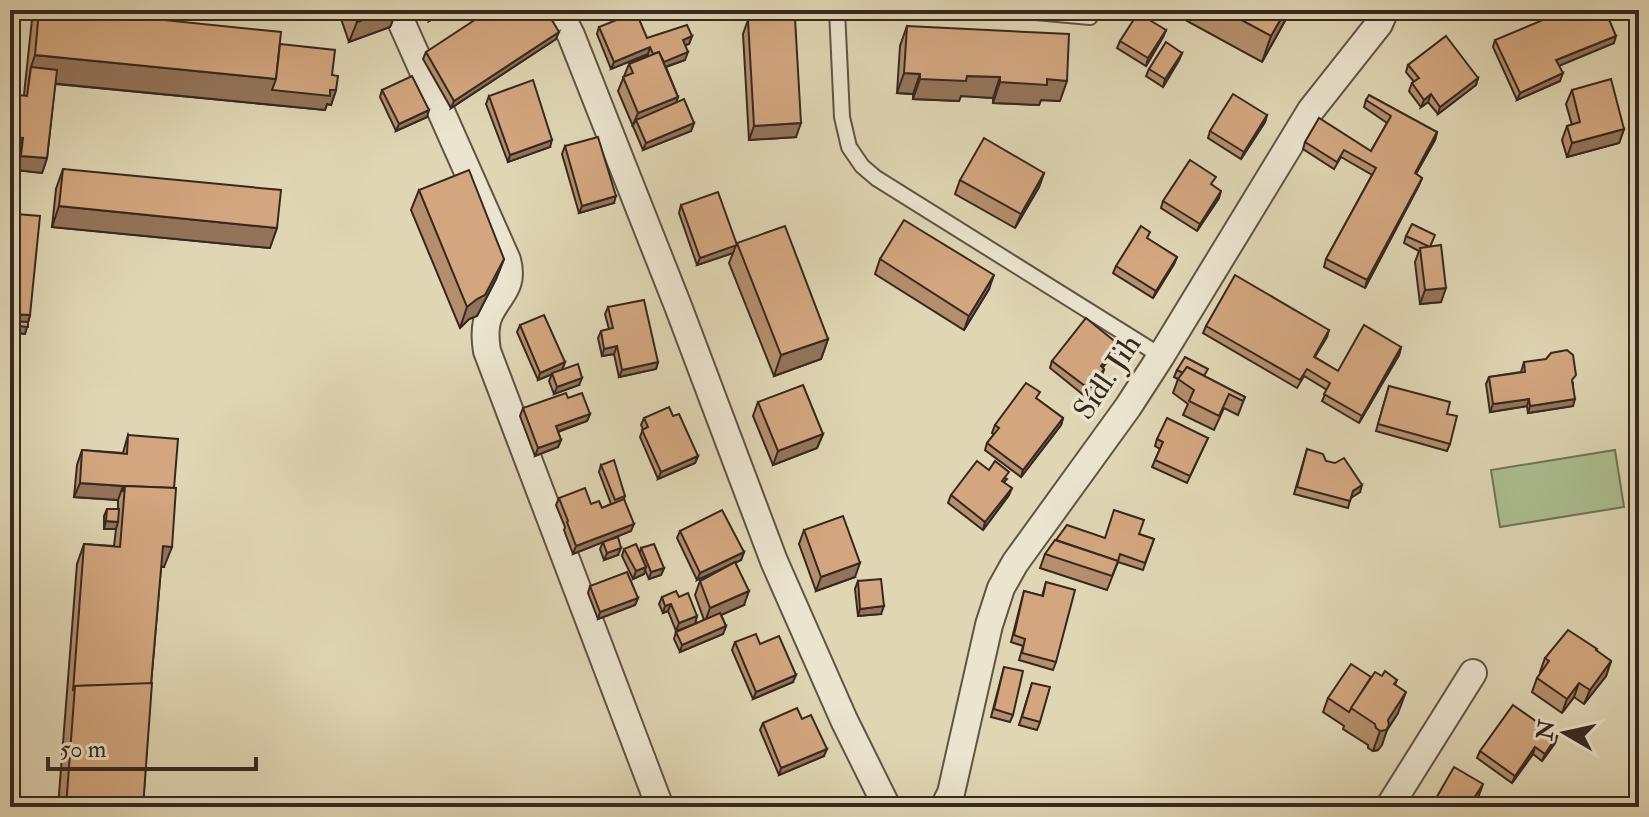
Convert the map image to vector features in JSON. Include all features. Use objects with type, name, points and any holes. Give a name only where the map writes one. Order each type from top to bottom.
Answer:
[{"type":"street","points":[[396,10],[507,260],[507,288],[489,315],[486,327],[487,351],[660,807]]},
{"type":"street","points":[[558,10],[571,35],[678,306],[774,561],[844,720],[887,807]]},
{"type":"street","name":"Sídl. Jih","points":[[944,807],[951,793],[989,625],[1001,588],[1015,563],[1128,407],[1311,110],[1379,24],[1385,10]]},
{"type":"street","points":[[1389,807],[1473,673]]},
{"type":"lane","points":[[837,10],[842,117],[849,147],[862,166],[876,178],[1161,356]]},
{"type":"lane","points":[[1013,10],[1090,17],[1089,10]]},
{"type":"green space","points":[[1615,450],[1624,507],[1500,527],[1491,470]]},
{"type":"building","points":[[39,10],[96,10],[95,13],[281,32],[276,79],[35,55]]},
{"type":"building","points":[[353,10],[388,10],[357,22]]},
{"type":"building","points":[[490,10],[546,10],[559,32],[454,101],[426,52]]},
{"type":"building","points":[[1223,10],[1286,10],[1271,36]]},
{"type":"building","points":[[1567,10],[1605,10],[1616,36],[1556,60],[1563,73],[1520,93],[1495,40]]},
{"type":"building","points":[[636,12],[647,38],[687,25],[692,36],[683,40],[688,52],[664,62],[659,52],[653,54],[650,47],[614,62],[599,27]]},
{"type":"building","points":[[1138,13],[1166,30],[1148,58],[1120,41]]},
{"type":"building","points":[[795,18],[801,123],[754,126],[748,20]]},
{"type":"building","points":[[907,26],[1069,34],[1067,81],[1047,79],[1047,85],[1000,82],[1000,77],[967,76],[966,81],[920,79],[920,74],[904,73]]},
{"type":"building","points":[[1446,36],[1478,78],[1440,107],[1431,94],[1424,100],[1412,83],[1419,78],[1408,65]]},
{"type":"building","points":[[1166,42],[1182,53],[1165,79],[1149,69]]},
{"type":"building","points":[[280,44],[335,50],[332,75],[338,76],[336,90],[330,90],[330,96],[272,90]]},
{"type":"building","points":[[659,52],[678,97],[638,113],[623,77],[633,73],[629,64]]},
{"type":"building","points":[[31,67],[57,70],[47,158],[21,156],[23,138],[10,137],[10,94],[27,96]]},
{"type":"building","points":[[412,76],[429,110],[399,124],[382,90]]},
{"type":"building","points":[[1611,79],[1624,129],[1572,143],[1567,126],[1580,122],[1572,90]]},
{"type":"building","points":[[533,80],[552,140],[510,155],[489,96]]},
{"type":"building","points":[[1233,94],[1267,115],[1244,152],[1210,131]]},
{"type":"building","points":[[1369,95],[1437,132],[1415,173],[1422,178],[1367,280],[1326,259],[1376,168],[1344,150],[1337,162],[1305,142],[1319,118],[1371,151],[1391,116],[1366,100]]},
{"type":"building","points":[[684,99],[694,123],[646,143],[636,120]]},
{"type":"building","points":[[598,137],[616,196],[582,206],[565,146]]},
{"type":"building","points":[[984,138],[1044,173],[1021,214],[960,180]]},
{"type":"building","points":[[1190,160],[1216,177],[1211,184],[1221,191],[1200,224],[1163,201]]},
{"type":"building","points":[[63,169],[281,190],[277,228],[59,206]]},
{"type":"building","points":[[469,170],[504,259],[485,295],[467,307],[419,190]]},
{"type":"building","points":[[718,192],[737,245],[700,258],[681,205]]},
{"type":"building","points":[[16,214],[40,216],[30,315],[10,314]]},
{"type":"building","points":[[904,220],[994,275],[969,316],[880,259]]},
{"type":"building","points":[[1412,224],[1435,235],[1430,247],[1406,236]]},
{"type":"building","points":[[785,226],[828,339],[781,355],[737,243]]},
{"type":"building","points":[[1141,226],[1150,232],[1147,238],[1177,257],[1156,291],[1116,266]]},
{"type":"building","points":[[1441,245],[1446,288],[1425,290],[1420,248]]},
{"type":"building","points":[[1235,275],[1329,330],[1314,357],[1338,371],[1364,325],[1401,347],[1362,416],[1324,394],[1330,383],[1307,369],[1300,380],[1206,326]]},
{"type":"building","points":[[644,300],[658,362],[622,370],[617,346],[604,349],[601,331],[613,328],[608,307]]},
{"type":"building","points":[[544,315],[565,362],[540,373],[520,325]]},
{"type":"building","points":[[1086,318],[1118,344],[1089,389],[1052,361]]},
{"type":"building","points":[[10,321],[28,322],[28,327],[10,325]]},
{"type":"building","points":[[1567,350],[1573,355],[1575,399],[1530,406],[1529,399],[1493,404],[1489,377],[1525,372],[1524,362],[1546,359],[1551,353]]},
{"type":"building","points":[[1185,357],[1208,369],[1204,376],[1187,367],[1183,373],[1177,370]]},
{"type":"building","points":[[578,364],[582,378],[557,387],[552,373]]},
{"type":"building","points":[[1187,367],[1245,397],[1243,401],[1229,394],[1219,416],[1189,401],[1194,390],[1178,379]]},
{"type":"building","points":[[1026,383],[1040,392],[1036,398],[1063,418],[1023,470],[987,443],[999,428],[995,425]]},
{"type":"building","points":[[803,385],[823,434],[778,451],[758,402]]},
{"type":"building","points":[[1389,386],[1450,402],[1447,414],[1457,416],[1450,444],[1378,424]]},
{"type":"building","points":[[566,393],[568,398],[582,393],[590,414],[556,426],[561,440],[538,448],[523,408]]},
{"type":"building","points":[[669,407],[673,416],[679,414],[698,456],[661,472],[642,430],[648,427],[644,418]]},
{"type":"building","points":[[1167,418],[1208,438],[1190,476],[1155,460],[1163,442],[1157,439]]},
{"type":"building","points":[[128,435],[178,439],[174,488],[125,486],[123,492],[123,486],[80,483],[82,450],[127,454]]},
{"type":"building","points":[[1307,449],[1323,454],[1326,461],[1335,463],[1344,458],[1362,485],[1353,491],[1350,501],[1297,487]]},
{"type":"building","points":[[614,460],[625,496],[615,500],[601,465]]},
{"type":"building","points":[[977,461],[989,470],[995,461],[1009,472],[1002,481],[1012,488],[985,522],[951,495]]},
{"type":"building","points":[[125,486],[176,488],[172,547],[163,546],[151,684],[75,686],[73,691],[84,544],[120,547]]},
{"type":"building","points":[[585,488],[591,504],[599,501],[602,508],[624,499],[634,524],[576,546],[559,498]]},
{"type":"building","points":[[107,509],[119,509],[118,522],[106,521]]},
{"type":"building","points":[[722,510],[744,552],[700,573],[680,531]]},
{"type":"building","points":[[1114,510],[1144,520],[1139,534],[1154,539],[1145,563],[1120,554],[1118,561],[1056,540],[1067,525],[1105,538]]},
{"type":"building","points":[[843,516],[860,563],[821,577],[804,530]]},
{"type":"building","points":[[618,537],[621,548],[607,553],[603,542]]},
{"type":"building","points":[[1055,540],[1118,561],[1112,576],[1045,554]]},
{"type":"building","points":[[636,544],[646,567],[636,571],[624,549]]},
{"type":"building","points":[[654,544],[664,568],[651,572],[641,548]]},
{"type":"building","points":[[735,562],[749,591],[710,608],[700,581]]},
{"type":"building","points":[[627,572],[638,598],[600,612],[590,586]]},
{"type":"building","points":[[881,579],[884,606],[860,609],[858,581]]},
{"type":"building","points":[[1046,582],[1075,590],[1056,662],[1022,653],[1025,639],[1014,635],[1024,591],[1043,596]]},
{"type":"building","points":[[676,591],[679,597],[688,593],[697,616],[679,623],[671,604],[665,606],[662,597]]},
{"type":"building","points":[[720,613],[726,626],[682,645],[676,632]]},
{"type":"building","points":[[1568,630],[1611,661],[1590,690],[1579,683],[1567,699],[1537,678],[1549,661],[1545,658]]},
{"type":"building","points":[[756,634],[760,644],[779,636],[796,675],[756,692],[735,642]]},
{"type":"building","points":[[1351,664],[1371,677],[1349,712],[1328,698]]},
{"type":"building","points":[[1004,667],[1023,671],[1013,715],[994,709]]},
{"type":"building","points":[[1385,671],[1397,680],[1394,684],[1406,692],[1388,720],[1386,730],[1380,731],[1351,708],[1375,672],[1382,676]]},
{"type":"building","points":[[152,683],[143,807],[66,807],[75,686]]},
{"type":"building","points":[[1032,683],[1050,687],[1040,722],[1022,717]]},
{"type":"building","points":[[1513,705],[1557,736],[1545,754],[1535,747],[1515,776],[1480,751]]},
{"type":"building","points":[[797,708],[802,719],[811,715],[827,749],[781,768],[763,723]]},
{"type":"building","points":[[1454,767],[1483,784],[1471,803],[1478,807],[1431,807]]},
{"type":"building","points":[[1509,799],[1523,806],[1504,807]]},
{"type":"building","points":[[829,801],[831,807],[816,807]]}]
